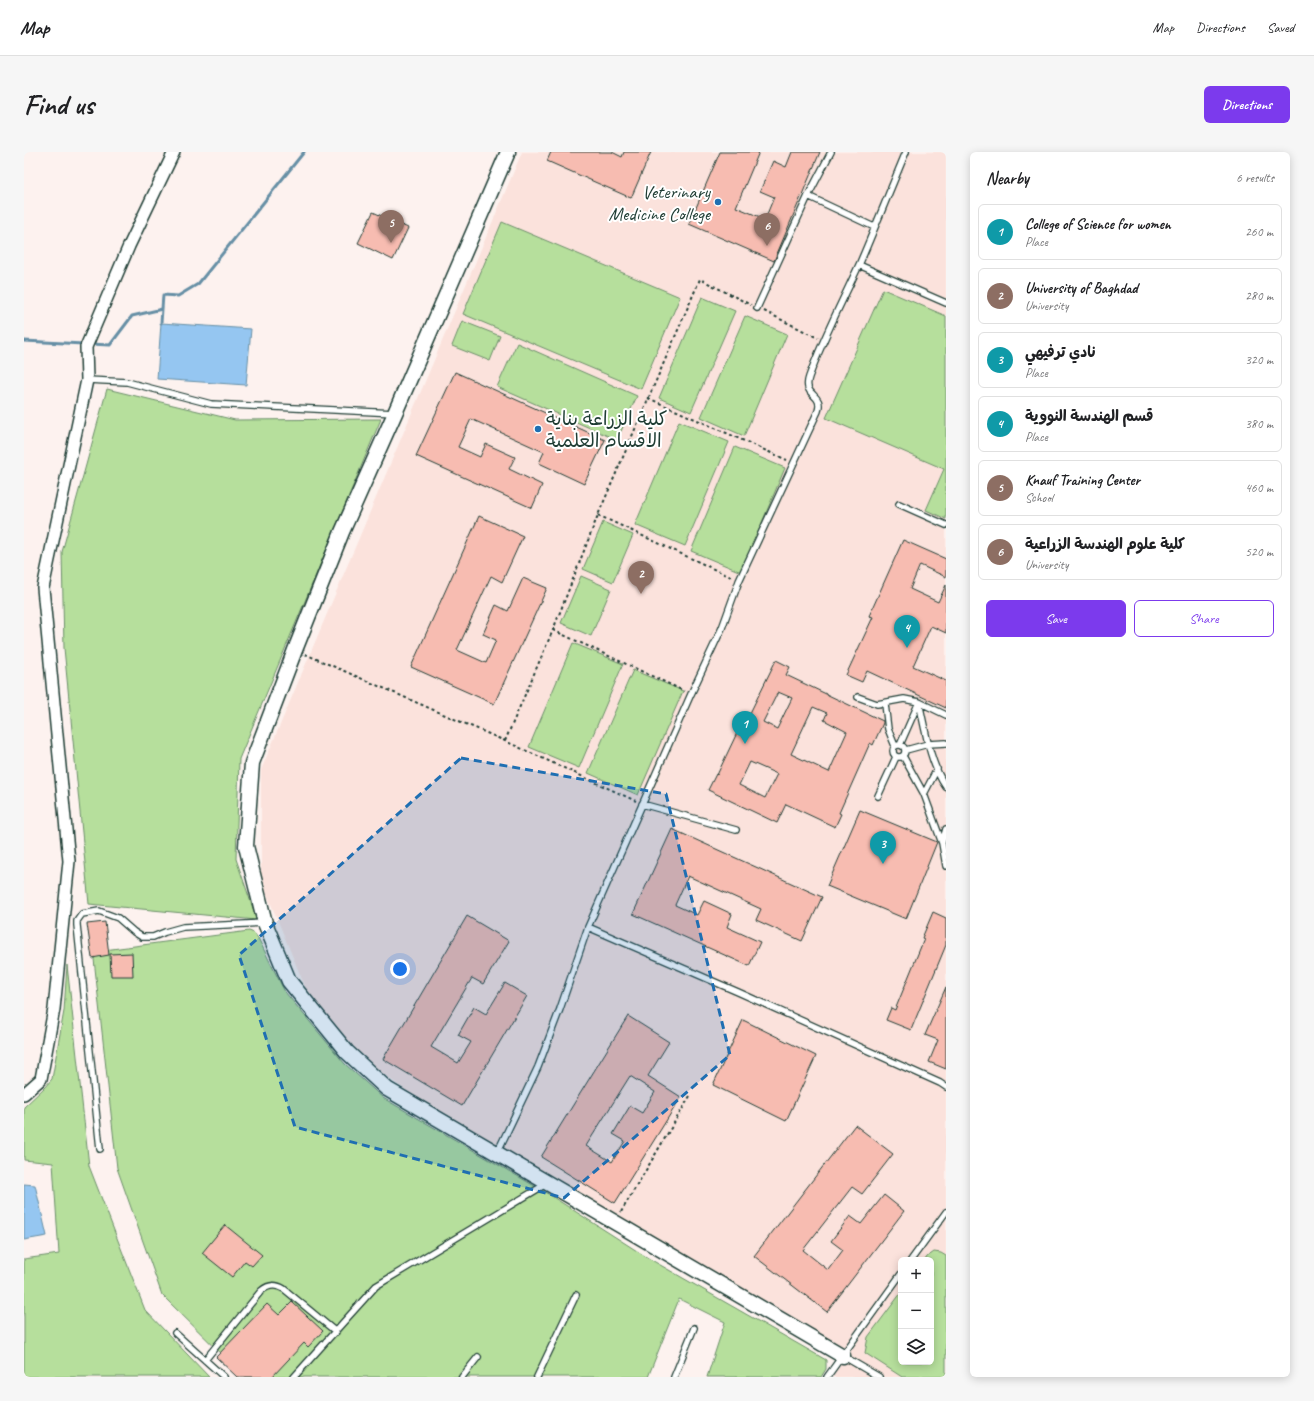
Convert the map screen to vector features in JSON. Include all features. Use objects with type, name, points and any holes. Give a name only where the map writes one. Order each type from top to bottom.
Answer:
[{"type":"street","points":[[24,1094],[42,1079],[54,1009],[69,861],[43,588],[87,380],[86,347],[129,246],[174,152]]},
{"type":"street","points":[[508,152],[342,532],[252,763],[246,846],[265,923],[289,981],[347,1052],[387,1089],[843,1356]]},
{"type":"lane","points":[[757,308],[808,196],[831,152]]},
{"type":"lane","points":[[497,1153],[538,1067],[560,1009],[588,927],[691,694],[722,628],[739,580],[820,405],[818,400],[809,390],[809,377],[859,265],[906,152]]},
{"type":"lane","points":[[808,196],[874,227]]},
{"type":"lane","points":[[859,265],[946,303]]},
{"type":"lane","points":[[87,380],[127,382],[211,404],[395,413]]},
{"type":"lane","points":[[898,504],[946,525]]},
{"type":"lane","points":[[858,697],[877,704],[885,704],[904,699],[919,702],[946,715]]},
{"type":"lane","points":[[919,702],[928,744],[941,780],[946,787]]},
{"type":"lane","points":[[896,757],[893,754],[893,750],[898,745],[919,702]]},
{"type":"lane","points":[[885,704],[888,729],[898,745],[904,746],[906,750]]},
{"type":"lane","points":[[906,750],[928,744],[946,743]]},
{"type":"lane","points":[[896,757],[900,758],[903,756],[906,753],[906,750]]},
{"type":"lane","points":[[903,756],[924,794],[942,843],[946,866]]},
{"type":"lane","points":[[878,796],[896,757]]},
{"type":"lane","points":[[924,794],[937,769]]},
{"type":"lane","points":[[642,804],[736,830]]},
{"type":"lane","points":[[942,843],[946,829]]},
{"type":"lane","points":[[100,1148],[77,925],[79,917],[86,913],[99,911],[110,914],[118,918],[142,937],[153,937],[183,927],[265,923]]},
{"type":"lane","points":[[588,927],[745,995],[946,1087]]},
{"type":"lane","points":[[294,1377],[376,1286],[548,1182]]},
{"type":"lane","points":[[913,1257],[946,1212]]},
{"type":"lane","points":[[827,1377],[898,1278]]},
{"type":"lane","points":[[205,1360],[261,1291],[269,1286],[280,1286],[336,1332]]},
{"type":"lane","points":[[537,1377],[576,1295]]},
{"type":"lane","points":[[674,1377],[694,1328]]},
{"type":"lane","points":[[175,1333],[224,1377]]},
{"type":"lane","points":[[843,1356],[879,1377]]},
{"type":"lane","points":[[462,1377],[478,1357]]},
{"type":"path","points":[[505,741],[553,630],[598,514],[700,279]]},
{"type":"path","points":[[648,398],[794,463]]},
{"type":"path","points":[[598,514],[739,580]]},
{"type":"path","points":[[553,630],[691,694]]},
{"type":"path","points":[[295,650],[505,741],[642,804]]},
{"type":"path","points":[[614,1223],[690,1096]]},
{"type":"highlighted area","points":[[461,758],[666,794],[730,1055],[564,1198],[295,1127],[239,955]]},
{"type":"shaded area","points":[[522,152],[946,152],[946,1377],[832,1377],[849,1353],[408,1092],[348,1048],[306,989],[261,880],[261,770]]},
{"type":"green space","points":[[502,222],[680,297],[641,389],[463,314]]},
{"type":"green space","points":[[883,289],[946,316],[946,519],[926,510],[944,469],[826,418]]},
{"type":"green space","points":[[702,297],[735,311],[691,412],[659,398]]},
{"type":"green space","points":[[745,316],[787,334],[744,436],[701,417]]},
{"type":"green space","points":[[462,321],[500,336],[490,361],[452,346]]},
{"type":"green space","points":[[517,343],[637,396],[617,440],[497,387]]},
{"type":"green space","points":[[107,389],[235,420],[381,419],[239,759],[236,859],[257,920],[89,904],[64,648],[62,552]]},
{"type":"green space","points":[[679,421],[729,442],[685,546],[635,525]]},
{"type":"green space","points":[[735,447],[785,468],[741,572],[691,551]]},
{"type":"green space","points":[[603,522],[633,535],[613,582],[583,569]]},
{"type":"green space","points":[[581,576],[611,589],[591,636],[561,623]]},
{"type":"green space","points":[[573,643],[623,664],[579,768],[529,747]]},
{"type":"green space","points":[[633,670],[683,691],[638,795],[588,773]]},
{"type":"green space","points":[[249,931],[254,933],[258,938],[285,992],[345,1064],[383,1098],[545,1192],[648,1258],[826,1360],[826,1369],[821,1377],[707,1377],[725,1322],[679,1299],[648,1377],[245,1377],[162,1295],[117,1168],[94,959],[98,953],[104,950]]},
{"type":"green space","points":[[67,965],[89,1166],[145,1310],[209,1377],[24,1377],[24,1259],[59,1254],[53,1163],[24,1160],[24,1107],[52,1079],[64,1011]]},
{"type":"green space","points":[[934,1252],[941,1253],[946,1256],[946,1377],[902,1377],[865,1353],[868,1337],[898,1297],[898,1365],[934,1365],[934,1257],[927,1257]]},
{"type":"water","points":[[161,323],[251,329],[246,385],[157,379]]},
{"type":"water","points":[[24,1184],[35,1185],[47,1236],[24,1240]]},
{"type":"building","points":[[551,152],[612,152],[622,157],[624,152],[651,152],[631,198],[547,161]]},
{"type":"building","name":"Veterinary Medicine College","points":[[720,152],[759,152],[736,207],[765,219],[774,197],[760,191],[773,161],[786,167],[792,152],[820,152],[774,261],[689,224]]},
{"type":"building","points":[[373,212],[408,228],[393,260],[358,243]]},
{"type":"building","name":"كلية الزراعة بناية الاقسام العلمية","points":[[455,372],[605,440],[584,484],[539,463],[544,452],[471,419],[458,447],[480,457],[486,444],[515,457],[509,469],[542,485],[532,508],[416,456]]},
{"type":"building","points":[[479,516],[523,536],[502,582],[491,576],[457,650],[486,663],[496,640],[483,634],[496,605],[508,611],[523,578],[547,588],[494,704],[411,667]]},
{"type":"building","points":[[903,540],[946,559],[946,577],[920,565],[910,589],[938,602],[946,585],[946,633],[931,626],[913,666],[946,681],[946,708],[867,671],[862,682],[846,675],[873,617],[869,616]]},
{"type":"building","points":[[776,660],[790,667],[786,675],[883,721],[873,745],[870,743],[839,813],[841,814],[835,827],[786,804],[777,823],[708,790],[716,774],[717,775],[746,714],[749,715]],"holes":[[[778,692],[792,698],[777,729],[763,722]],[[813,707],[827,713],[824,720],[847,732],[829,772],[791,754]],[[750,762],[777,774],[765,798],[739,785]]]},
{"type":"building","points":[[860,810],[937,842],[906,919],[827,886]]},
{"type":"building","points":[[672,829],[822,897],[802,941],[756,920],[761,909],[688,876],[675,905],[697,915],[704,901],[732,914],[727,927],[760,942],[749,966],[633,914]]},
{"type":"building","points":[[933,912],[946,918],[946,945],[911,1030],[886,1020],[891,1008],[895,1010],[924,939],[922,938]]},
{"type":"building","points":[[467,916],[509,941],[483,984],[472,978],[431,1047],[458,1063],[471,1042],[458,1035],[474,1007],[486,1014],[505,983],[527,996],[462,1106],[383,1059]]},
{"type":"building","points":[[105,922],[109,955],[92,958],[87,924]]},
{"type":"building","points":[[132,953],[133,976],[111,976],[110,954]]},
{"type":"building","points":[[946,987],[946,1069],[929,1062],[938,1040],[925,1035]]},
{"type":"building","points":[[628,1016],[669,1042],[648,1076],[681,1097],[615,1203],[541,1157]],"holes":[[[630,1076],[655,1092],[642,1113],[630,1106],[613,1134],[625,1141],[612,1162],[586,1146]]]},
{"type":"building","points":[[743,1020],[816,1056],[786,1121],[713,1085]]},
{"type":"building","points":[[855,1125],[893,1154],[862,1194],[852,1187],[803,1250],[828,1270],[843,1250],[831,1241],[850,1216],[861,1224],[884,1195],[904,1211],[827,1312],[754,1256]]},
{"type":"building","points":[[225,1225],[262,1255],[252,1266],[245,1261],[232,1277],[202,1253]]},
{"type":"building","points":[[292,1302],[323,1331],[308,1347],[304,1343],[272,1377],[237,1377],[216,1357],[267,1304],[279,1315]]},
{"type":"waterway","points":[[161,323],[163,295],[178,296],[198,284],[304,152]]},
{"type":"waterway","points":[[90,344],[110,345],[132,316],[162,309]]},
{"type":"waterway","points":[[24,341],[84,344]]},
{"type":"place","name":"Veterinary Medicine College","points":[[718,202]]},
{"type":"place","name":"Knauf Training Center","points":[[391,243]]},
{"type":"place","name":"كلية علوم الهندسة الزراعية","points":[[767,246]]},
{"type":"place","name":"كلية الزراعة بناية الاقسام العلمية","points":[[538,429]]},
{"type":"place","name":"University of Baghdad","points":[[641,594]]},
{"type":"place","name":"قسم الهندسة النووية","points":[[907,648]]},
{"type":"place","name":"College of Science for women","points":[[745,744]]},
{"type":"place","name":"نادي ترفيهي","points":[[883,864]]}]
